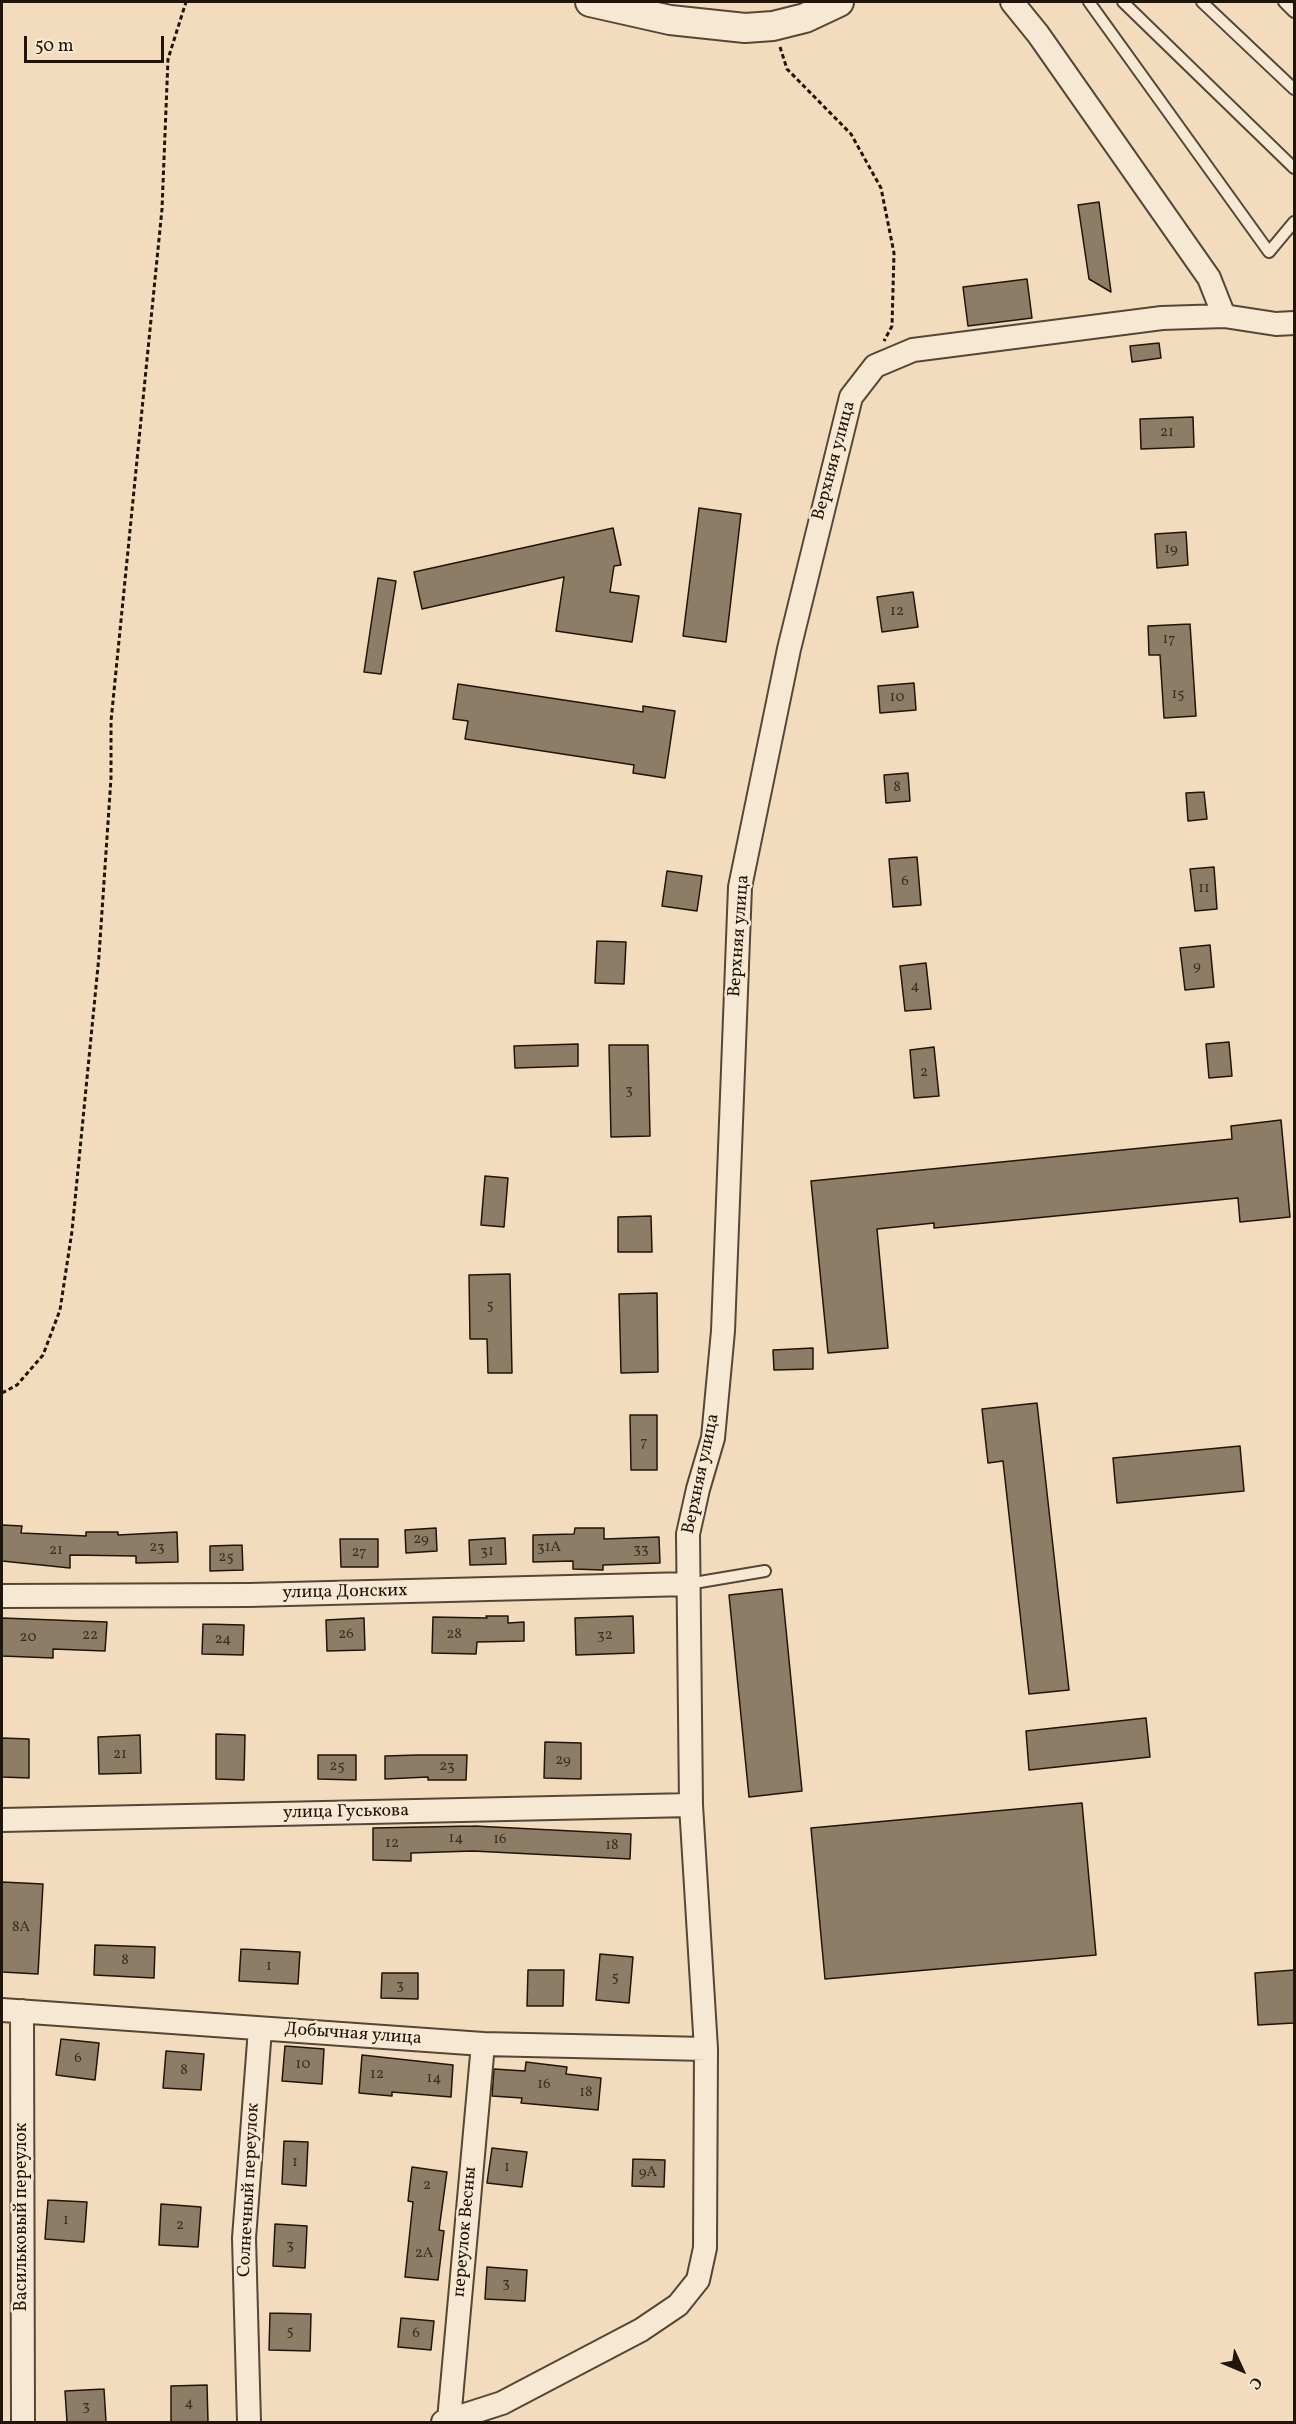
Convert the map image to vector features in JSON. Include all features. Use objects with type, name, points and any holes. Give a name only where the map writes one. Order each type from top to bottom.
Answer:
[{"type":"street","points":[[590,2],[670,20],[745,28],[773,26],[805,18],[839,2]]},
{"type":"street","points":[[1012,2],[1045,44],[1209,278],[1224,316]]},
{"type":"street","name":"Верхняя улица","points":[[446,2421],[502,2403],[641,2330],[678,2305],[698,2280],[705,2248],[706,2049],[691,1805],[688,1534],[713,1438],[723,1331],[740,887],[789,649],[851,397],[875,366],[913,350],[1162,318],[1224,316],[1276,324],[1294,323]]},
{"type":"street","name":"улица Донских","points":[[2,1596],[249,1595],[688,1584]]},
{"type":"street","name":"улица Гуськова","points":[[2,1820],[691,1805]]},
{"type":"street","name":"Добычная улица","points":[[12,2011],[483,2044],[706,2049]]},
{"type":"street","name":"Васильковый переулок","points":[[12,2011],[23,2422]]},
{"type":"street","name":"Солнечный переулок","points":[[249,2422],[244,2238],[260,2029]]},
{"type":"street","name":"переулок Весны","points":[[446,2421],[483,2044]]},
{"type":"lane","points":[[1089,2],[1269,252],[1294,222]]},
{"type":"lane","points":[[1123,2],[1294,168]]},
{"type":"lane","points":[[1202,2],[1294,89]]},
{"type":"lane","points":[[1284,2],[1294,12]]},
{"type":"lane","points":[[688,1584],[765,1571]]},
{"type":"path","points":[[2,1393],[17,1385],[43,1355],[60,1310],[72,1231],[99,956],[111,778],[111,721],[162,209],[168,59],[186,2]]},
{"type":"path","points":[[773,26],[787,69],[850,134],[881,188],[894,253],[892,326],[882,344]]},
{"type":"building","points":[[1099,202],[1111,292],[1089,279],[1078,205]]},
{"type":"building","points":[[1027,279],[1032,318],[968,326],[963,287]]},
{"type":"building","points":[[1159,343],[1161,358],[1132,362],[1130,346]]},
{"type":"building","points":[[1193,417],[1194,447],[1141,449],[1140,419]]},
{"type":"building","points":[[699,508],[741,514],[726,642],[683,636]]},
{"type":"building","points":[[613,528],[621,565],[614,566],[610,592],[639,596],[632,642],[556,631],[564,577],[422,609],[414,572]]},
{"type":"building","points":[[1186,532],[1188,565],[1157,568],[1155,534]]},
{"type":"building","points":[[378,578],[396,581],[381,674],[364,672]]},
{"type":"building","points":[[913,592],[918,627],[882,632],[877,597]]},
{"type":"building","points":[[1190,624],[1196,716],[1164,718],[1160,655],[1149,655],[1148,626]]},
{"type":"building","points":[[914,683],[916,710],[880,713],[878,686]]},
{"type":"building","points":[[458,684],[643,712],[643,706],[675,711],[665,778],[633,773],[634,765],[465,739],[468,721],[453,719]]},
{"type":"building","points":[[908,773],[910,801],[886,803],[884,775]]},
{"type":"building","points":[[1204,792],[1207,819],[1188,821],[1186,793]]},
{"type":"building","points":[[917,857],[921,905],[893,907],[889,859]]},
{"type":"building","points":[[1214,867],[1217,909],[1195,911],[1190,869]]},
{"type":"building","points":[[667,871],[702,876],[697,911],[662,906]]},
{"type":"building","points":[[597,941],[626,942],[624,984],[595,983]]},
{"type":"building","points":[[1210,945],[1214,987],[1185,990],[1180,948]]},
{"type":"building","points":[[926,963],[931,1009],[905,1011],[900,966]]},
{"type":"building","points":[[1229,1042],[1232,1076],[1209,1078],[1206,1044]]},
{"type":"building","points":[[578,1044],[578,1066],[515,1068],[514,1046]]},
{"type":"building","points":[[609,1045],[648,1045],[650,1136],[611,1137]]},
{"type":"building","points":[[934,1047],[939,1096],[914,1098],[910,1050]]},
{"type":"building","points":[[1281,1120],[1290,1217],[1240,1222],[1238,1198],[934,1228],[934,1223],[877,1229],[888,1348],[828,1353],[811,1181],[1232,1139],[1231,1126]]},
{"type":"building","points":[[485,1176],[508,1178],[504,1227],[481,1225]]},
{"type":"building","points":[[651,1216],[652,1252],[618,1252],[618,1217]]},
{"type":"building","points":[[510,1274],[512,1373],[488,1373],[487,1339],[470,1339],[469,1275]]},
{"type":"building","points":[[657,1293],[658,1372],[621,1373],[619,1294]]},
{"type":"building","points":[[813,1348],[813,1369],[774,1370],[773,1350]]},
{"type":"building","points":[[1037,1403],[1069,1690],[1029,1694],[1003,1461],[988,1463],[982,1409]]},
{"type":"building","points":[[630,1415],[657,1415],[657,1470],[631,1470]]},
{"type":"building","points":[[1240,1446],[1244,1491],[1117,1503],[1113,1458]]},
{"type":"building","points":[[2,1525],[22,1526],[21,1533],[86,1536],[86,1532],[118,1532],[118,1535],[177,1532],[178,1562],[136,1563],[136,1556],[70,1555],[70,1568],[2,1561]]},
{"type":"building","points":[[436,1528],[437,1551],[406,1553],[405,1530]]},
{"type":"building","points":[[575,1528],[604,1528],[604,1539],[659,1537],[660,1563],[603,1565],[603,1570],[573,1569],[573,1561],[533,1562],[533,1535],[574,1534]]},
{"type":"building","points":[[505,1538],[506,1564],[470,1565],[469,1540]]},
{"type":"building","points":[[340,1539],[378,1539],[378,1567],[341,1567]]},
{"type":"building","points":[[242,1545],[243,1570],[210,1571],[210,1546]]},
{"type":"building","points":[[782,1589],[802,1791],[749,1797],[729,1595]]},
{"type":"building","points":[[486,1616],[508,1616],[508,1623],[524,1622],[524,1641],[477,1642],[476,1654],[432,1653],[433,1617],[487,1618]]},
{"type":"building","points":[[633,1616],[634,1653],[576,1655],[575,1618]]},
{"type":"building","points":[[2,1618],[107,1622],[105,1651],[53,1649],[53,1658],[2,1656]]},
{"type":"building","points":[[364,1618],[365,1650],[327,1651],[326,1620]]},
{"type":"building","points":[[203,1624],[244,1625],[243,1655],[202,1654]]},
{"type":"building","points":[[1146,1718],[1150,1757],[1029,1770],[1026,1731]]},
{"type":"building","points":[[216,1734],[245,1735],[244,1780],[216,1779]]},
{"type":"building","points":[[140,1735],[141,1773],[99,1774],[98,1737]]},
{"type":"building","points":[[2,1738],[29,1739],[29,1778],[2,1777]]},
{"type":"building","points":[[545,1742],[581,1743],[581,1779],[544,1778]]},
{"type":"building","points":[[318,1755],[356,1755],[356,1780],[318,1779]]},
{"type":"building","points":[[467,1755],[466,1780],[428,1780],[428,1777],[385,1779],[385,1756]]},
{"type":"building","points":[[1082,1803],[1096,1955],[825,1979],[811,1828]]},
{"type":"building","points":[[474,1826],[631,1834],[630,1859],[473,1851],[411,1853],[411,1861],[373,1860],[373,1828]]},
{"type":"building","points":[[2,1882],[43,1884],[38,1974],[2,1972]]},
{"type":"building","points":[[95,1945],[155,1947],[154,1978],[94,1975]]},
{"type":"building","points":[[241,1949],[300,1952],[298,1984],[239,1981]]},
{"type":"building","points":[[600,1954],[633,1957],[629,2003],[596,2000]]},
{"type":"building","points":[[528,1970],[564,1970],[563,2006],[527,2006]]},
{"type":"building","points":[[1294,1970],[1294,2023],[1258,2025],[1255,1973]]},
{"type":"building","points":[[382,1973],[418,1973],[418,1999],[381,1998]]},
{"type":"building","points":[[61,2039],[99,2043],[95,2080],[56,2075]]},
{"type":"building","points":[[285,2046],[324,2049],[322,2084],[282,2081]]},
{"type":"building","points":[[166,2051],[204,2054],[201,2090],[163,2088]]},
{"type":"building","points":[[362,2055],[453,2065],[451,2097],[392,2092],[392,2096],[359,2093]]},
{"type":"building","points":[[526,2062],[567,2067],[566,2074],[601,2078],[598,2110],[521,2103],[522,2098],[492,2096],[494,2069],[525,2071]]},
{"type":"building","points":[[284,2141],[308,2142],[306,2186],[282,2184]]},
{"type":"building","points":[[492,2148],[527,2152],[522,2187],[487,2183]]},
{"type":"building","points":[[633,2159],[665,2160],[664,2187],[632,2186]]},
{"type":"building","points":[[412,2167],[447,2172],[439,2230],[444,2231],[438,2280],[405,2277],[413,2202],[408,2201]]},
{"type":"building","points":[[48,2200],[87,2202],[84,2242],[45,2239]]},
{"type":"building","points":[[161,2204],[201,2207],[198,2247],[159,2245]]},
{"type":"building","points":[[275,2224],[307,2226],[305,2268],[273,2266]]},
{"type":"building","points":[[487,2267],[527,2270],[525,2301],[485,2299]]},
{"type":"building","points":[[270,2313],[311,2314],[310,2351],[269,2350]]},
{"type":"building","points":[[401,2318],[434,2321],[431,2350],[398,2347]]},
{"type":"building","points":[[207,2385],[208,2422],[171,2422],[171,2386]]},
{"type":"building","points":[[104,2389],[106,2422],[67,2422],[65,2391]]}]
